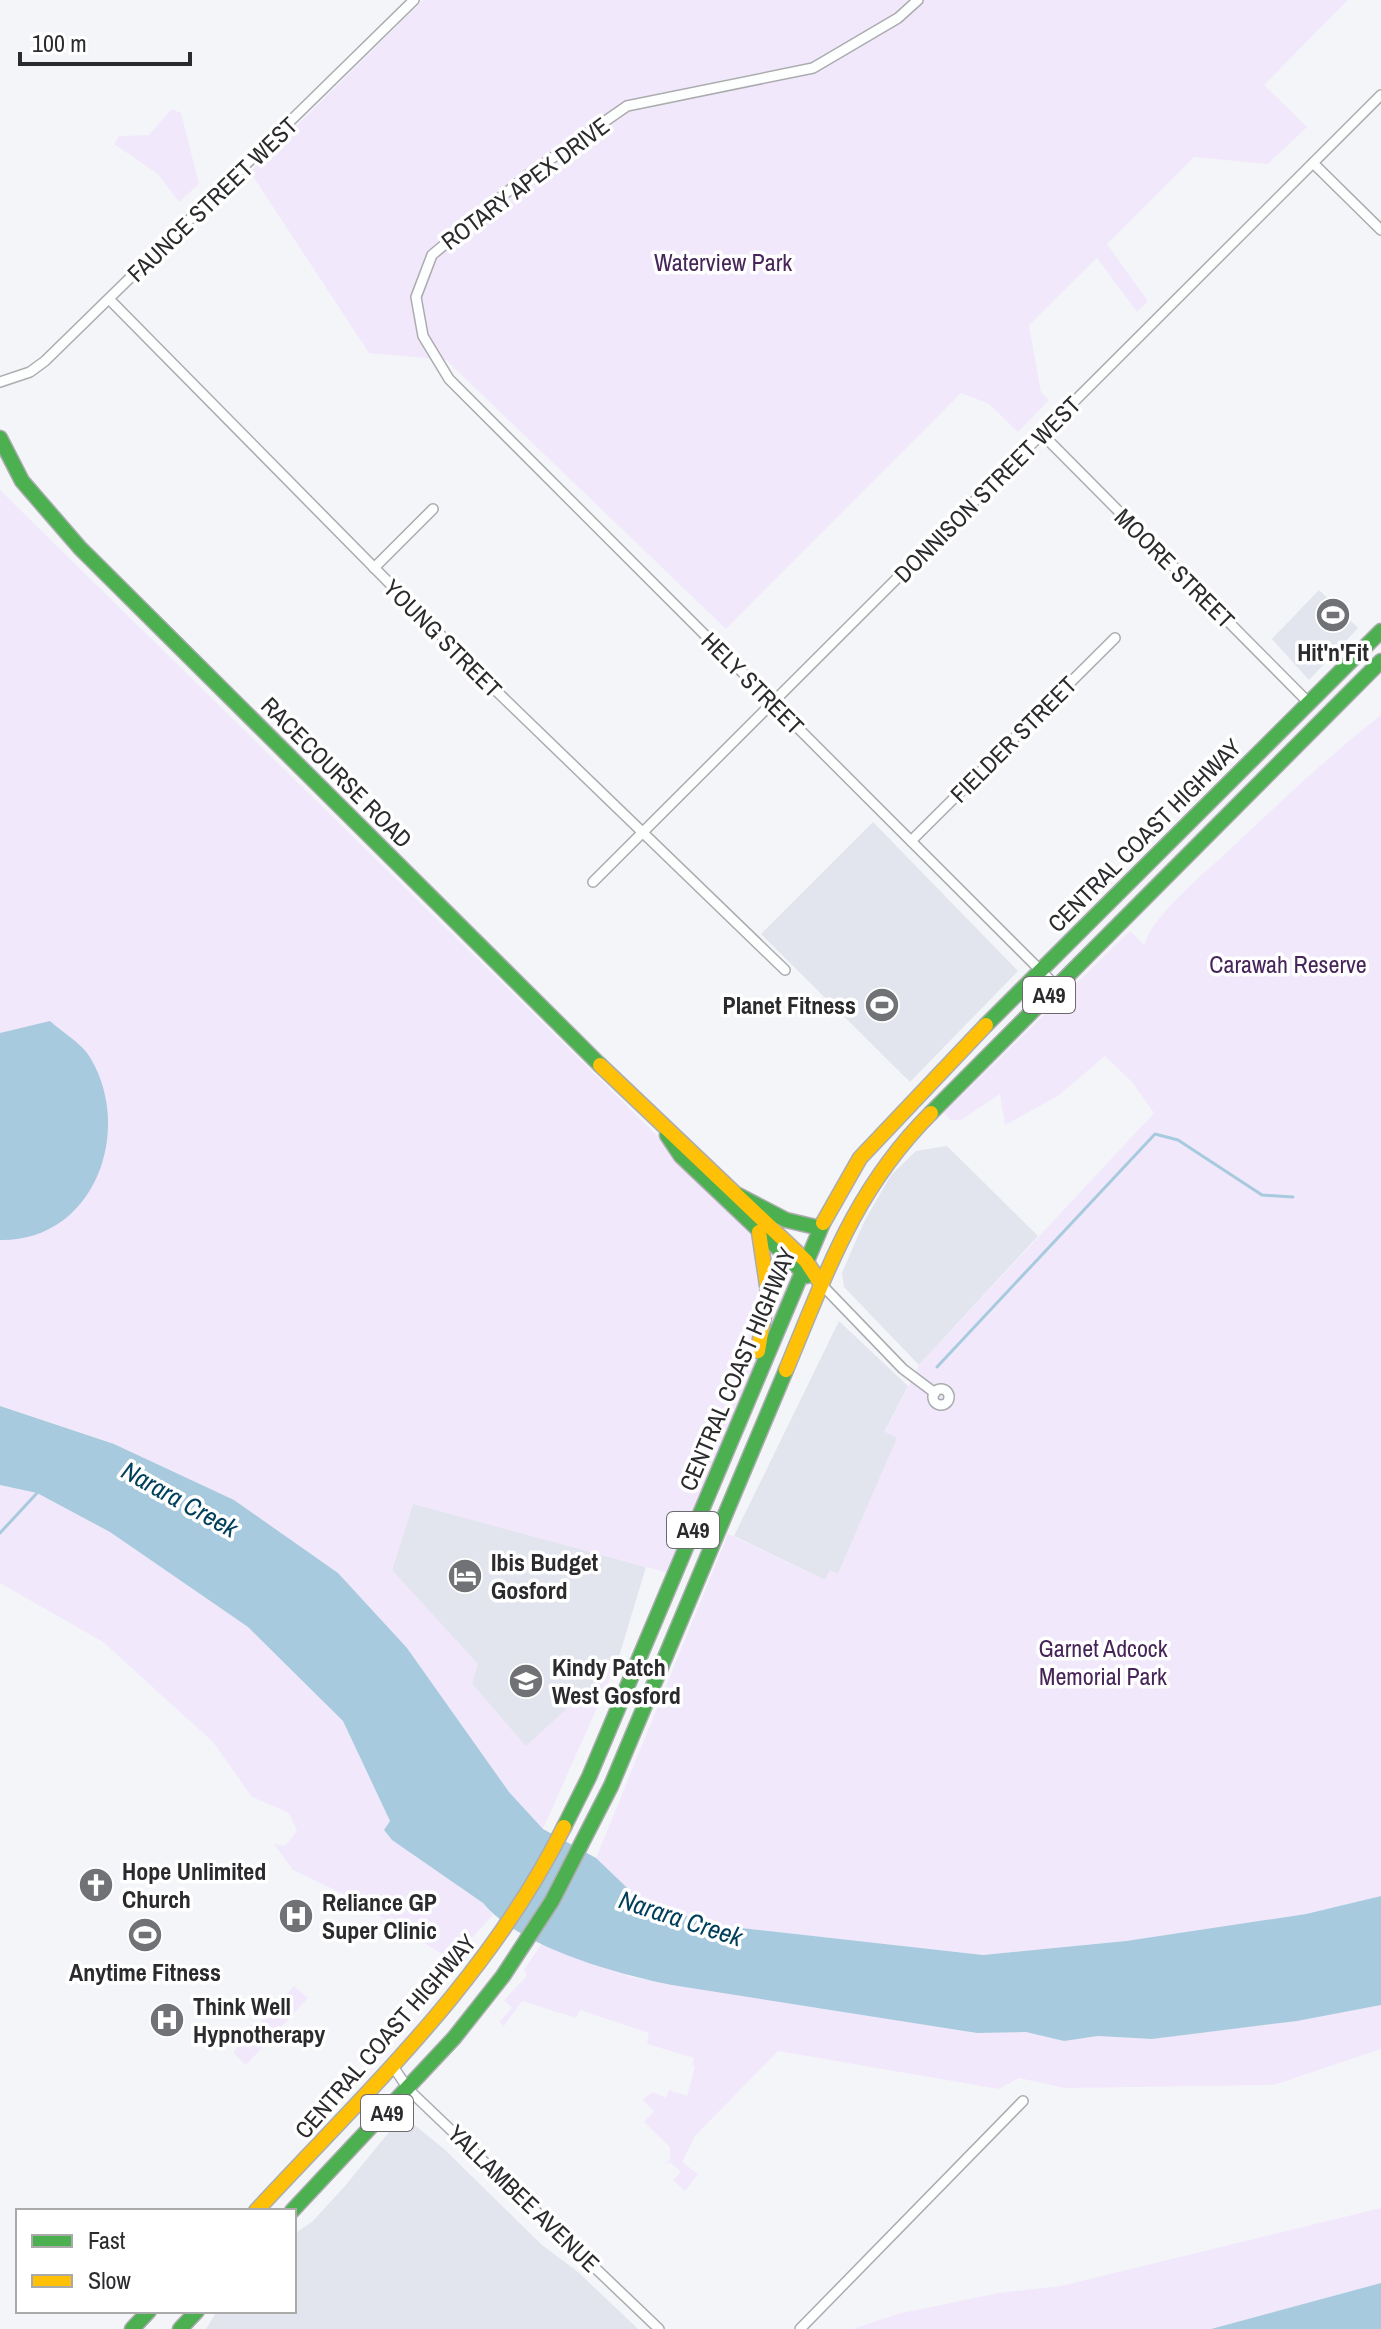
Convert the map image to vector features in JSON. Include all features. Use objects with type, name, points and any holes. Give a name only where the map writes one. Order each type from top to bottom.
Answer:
[{"type":"main road","name":"RACECOURSE ROAD","points":[[0,438],[25,485],[80,548],[660,1125],[689,1146],[821,1284]]},
{"type":"main road","name":"CENTRAL COAST HIGHWAY","points":[[258,2209],[449,2002],[503,1934],[565,1828],[820,1228],[844,1181],[875,1139],[1381,628]]},
{"type":"main road","name":"CENTRAL COAST HIGHWAY","points":[[294,2209],[409,2090],[477,2010],[526,1941],[587,1838],[821,1284],[853,1213],[890,1156],[1381,661]]},
{"type":"main road","points":[[1313,731],[1381,671]]},
{"type":"main road","name":"RACECOURSE ROAD","points":[[660,1125],[681,1156],[759,1232],[804,1267]]},
{"type":"main road","points":[[738,1195],[786,1220],[820,1228]]},
{"type":"main road","points":[[723,1460],[763,1334],[768,1277],[759,1232]]},
{"type":"main road","points":[[132,2329],[147,2313]]},
{"type":"main road","points":[[180,2329],[195,2313]]},
{"type":"street","name":"FAUNCE STREET WEST","points":[[0,382],[30,372],[45,361],[414,0]]},
{"type":"street","name":"ROTARY APEX DRIVE","points":[[449,379],[423,336],[416,297],[432,255],[525,177],[627,106],[813,68],[898,18],[918,0]]},
{"type":"street","name":"DONNISON STREET WEST","points":[[593,882],[1381,95]]},
{"type":"street","points":[[1313,163],[1381,230]]},
{"type":"street","name":"YOUNG STREET","points":[[109,299],[374,568],[785,970]]},
{"type":"street","name":"HELY STREET","points":[[449,379],[1057,987]]},
{"type":"street","name":"MOORE STREET","points":[[1042,434],[1308,702]]},
{"type":"street","points":[[374,568],[433,509]]},
{"type":"street","name":"FIELDER STREET","points":[[911,841],[1115,638]]},
{"type":"street","points":[[821,1284],[903,1369],[935,1393]]},
{"type":"street","name":"YALLAMBEE AVENUE","points":[[392,2065],[409,2090],[659,2329]]},
{"type":"street","points":[[800,2329],[1023,2101]]},
{"type":"shaded area","points":[[1319,590],[1358,628],[1309,680],[1272,639]]},
{"type":"shaded area","points":[[873,822],[1018,971],[910,1082],[761,934]]},
{"type":"shaded area","points":[[947,1146],[1038,1236],[919,1365],[844,1287],[842,1273],[864,1222],[891,1175],[916,1151]]},
{"type":"shaded area","points":[[839,1321],[908,1386],[885,1431],[898,1437],[838,1574],[830,1571],[825,1580],[734,1536]]},
{"type":"shaded area","points":[[413,1503],[646,1567],[617,1663],[526,1747],[472,1684],[392,1570]]},
{"type":"shaded area","points":[[398,2121],[412,2123],[444,2149],[542,2245],[578,2272],[638,2329],[206,2329],[216,2313],[296,2313],[296,2233],[312,2222]]},
{"type":"green space","name":"Waterview Park","points":[[423,0],[1348,0],[1264,85],[1307,127],[1268,164],[1194,157],[1107,244],[1148,301],[1137,312],[1097,258],[1029,325],[1041,392],[1049,400],[1018,432],[989,404],[961,393],[726,629],[446,360],[369,353],[250,172]]},
{"type":"green space","points":[[172,109],[181,113],[199,184],[179,202],[158,174],[114,144],[119,136],[149,135]]},
{"type":"green space","points":[[0,490],[794,1270],[672,1574],[413,1504],[392,1570],[478,1664],[472,1684],[526,1746],[617,1663],[543,1829],[509,1792],[407,1648],[233,1500],[114,1444],[0,1406]]},
{"type":"green space","name":"Garnet Adcock Memorial Park","points":[[1381,715],[1381,1896],[1306,1914],[1126,1941],[983,1955],[714,1925],[642,1902],[596,1858],[728,1534],[825,1580],[829,1571],[838,1574],[897,1438],[885,1432],[919,1365],[1154,1113],[1133,1083],[1105,1056],[1058,1096],[1005,1125],[1000,1094],[961,1120],[951,1120],[944,1113],[1130,931],[1144,945],[1158,921],[1179,896]]},
{"type":"green space","points":[[0,1485],[37,1493],[110,1532],[248,1627],[343,1721],[390,1821],[384,1831],[392,1840],[483,1903],[493,1915],[452,1960],[343,1894],[293,1870],[274,1844],[285,1846],[297,1831],[289,1813],[252,1797],[213,1742],[103,1642],[0,1583]]},
{"type":"green space","points":[[542,1943],[631,1977],[977,2033],[1026,2032],[1064,2041],[1098,2036],[1152,2039],[1297,2021],[1381,2005],[1381,2049],[1274,2085],[1065,2088],[1019,2078],[999,2089],[778,2051],[695,2136],[682,2162],[698,2174],[685,2191],[673,2180],[681,2172],[670,2162],[664,2165],[670,2159],[670,2147],[644,2122],[654,2111],[642,2100],[653,2092],[666,2098],[669,2090],[687,2096],[695,2066],[692,2065],[694,2058],[647,2044],[649,2033],[580,2010],[576,2018],[522,2001],[504,2026],[499,2022],[512,2008],[504,2000],[527,1976],[524,1970]]},
{"type":"green space","points":[[294,1986],[308,1998],[246,2065],[233,2053]]},
{"type":"green space","points":[[1381,2208],[1381,2283],[1211,2329],[853,2329],[897,2314],[999,2293],[1061,2286]]},
{"type":"water","points":[[50,1021],[78,1043],[91,1059],[103,1088],[108,1119],[106,1149],[96,1178],[81,1203],[60,1223],[32,1236],[0,1240],[0,1033]]},
{"type":"water","name":"Narara Creek","points":[[0,1406],[114,1444],[234,1500],[338,1573],[407,1648],[509,1792],[543,1829],[596,1858],[642,1902],[714,1925],[983,1955],[1126,1941],[1306,1914],[1381,1896],[1381,2005],[1297,2021],[1152,2039],[1098,2036],[1064,2041],[1026,2032],[977,2033],[672,1985],[598,1966],[544,1945],[499,1919],[483,1903],[392,1840],[384,1830],[390,1821],[343,1721],[248,1627],[110,1532],[37,1493],[0,1485]]},
{"type":"water","points":[[1381,2283],[1381,2329],[1211,2329]]},
{"type":"waterway","points":[[937,1367],[1155,1134],[1178,1140],[1262,1195],[1293,1197]]},
{"type":"waterway","points":[[0,1533],[38,1492]]},
{"type":"traffic: fast","points":[[0,438],[22,481],[80,548],[600,1065]]},
{"type":"traffic: fast","points":[[986,1025],[1381,631]]},
{"type":"traffic: fast","points":[[931,1113],[1381,661]]},
{"type":"traffic: fast","points":[[667,1135],[681,1156],[807,1276]]},
{"type":"traffic: fast","points":[[738,1195],[786,1220],[820,1228]]},
{"type":"traffic: fast","points":[[564,1827],[589,1777],[823,1223]]},
{"type":"traffic: fast","points":[[294,2209],[454,2038],[503,1976],[552,1901],[611,1786],[786,1370]]},
{"type":"traffic: fast","points":[[132,2329],[147,2313]]},
{"type":"traffic: fast","points":[[180,2329],[195,2313]]},
{"type":"traffic: slow","points":[[823,1223],[860,1158],[986,1025]]},
{"type":"traffic: slow","points":[[600,1065],[806,1261],[821,1284]]},
{"type":"traffic: slow","points":[[786,1370],[830,1266],[862,1202],[904,1142],[931,1113]]},
{"type":"traffic: slow","points":[[758,1351],[768,1292],[759,1232]]},
{"type":"traffic: slow","points":[[258,2209],[383,2076],[463,1983],[534,1882],[564,1827]]},
{"type":"place","name":"Hit'n'Fit","points":[[1333,615]]},
{"type":"place","name":"Planet Fitness","points":[[882,1005]]},
{"type":"place","name":"Ibis Budget Gosford","points":[[465,1576]]},
{"type":"place","name":"Kindy Patch West Gosford","points":[[526,1681]]},
{"type":"place","name":"Hope Unlimited Church","points":[[96,1885]]},
{"type":"place","name":"Reliance GP Super Clinic","points":[[296,1916]]},
{"type":"place","name":"Anytime Fitness","points":[[145,1935]]},
{"type":"place","name":"Think Well Hypnotherapy","points":[[167,2020]]},
{"type":"park label","name":"Carawah Reserve","points":[[1288,964]]}]
